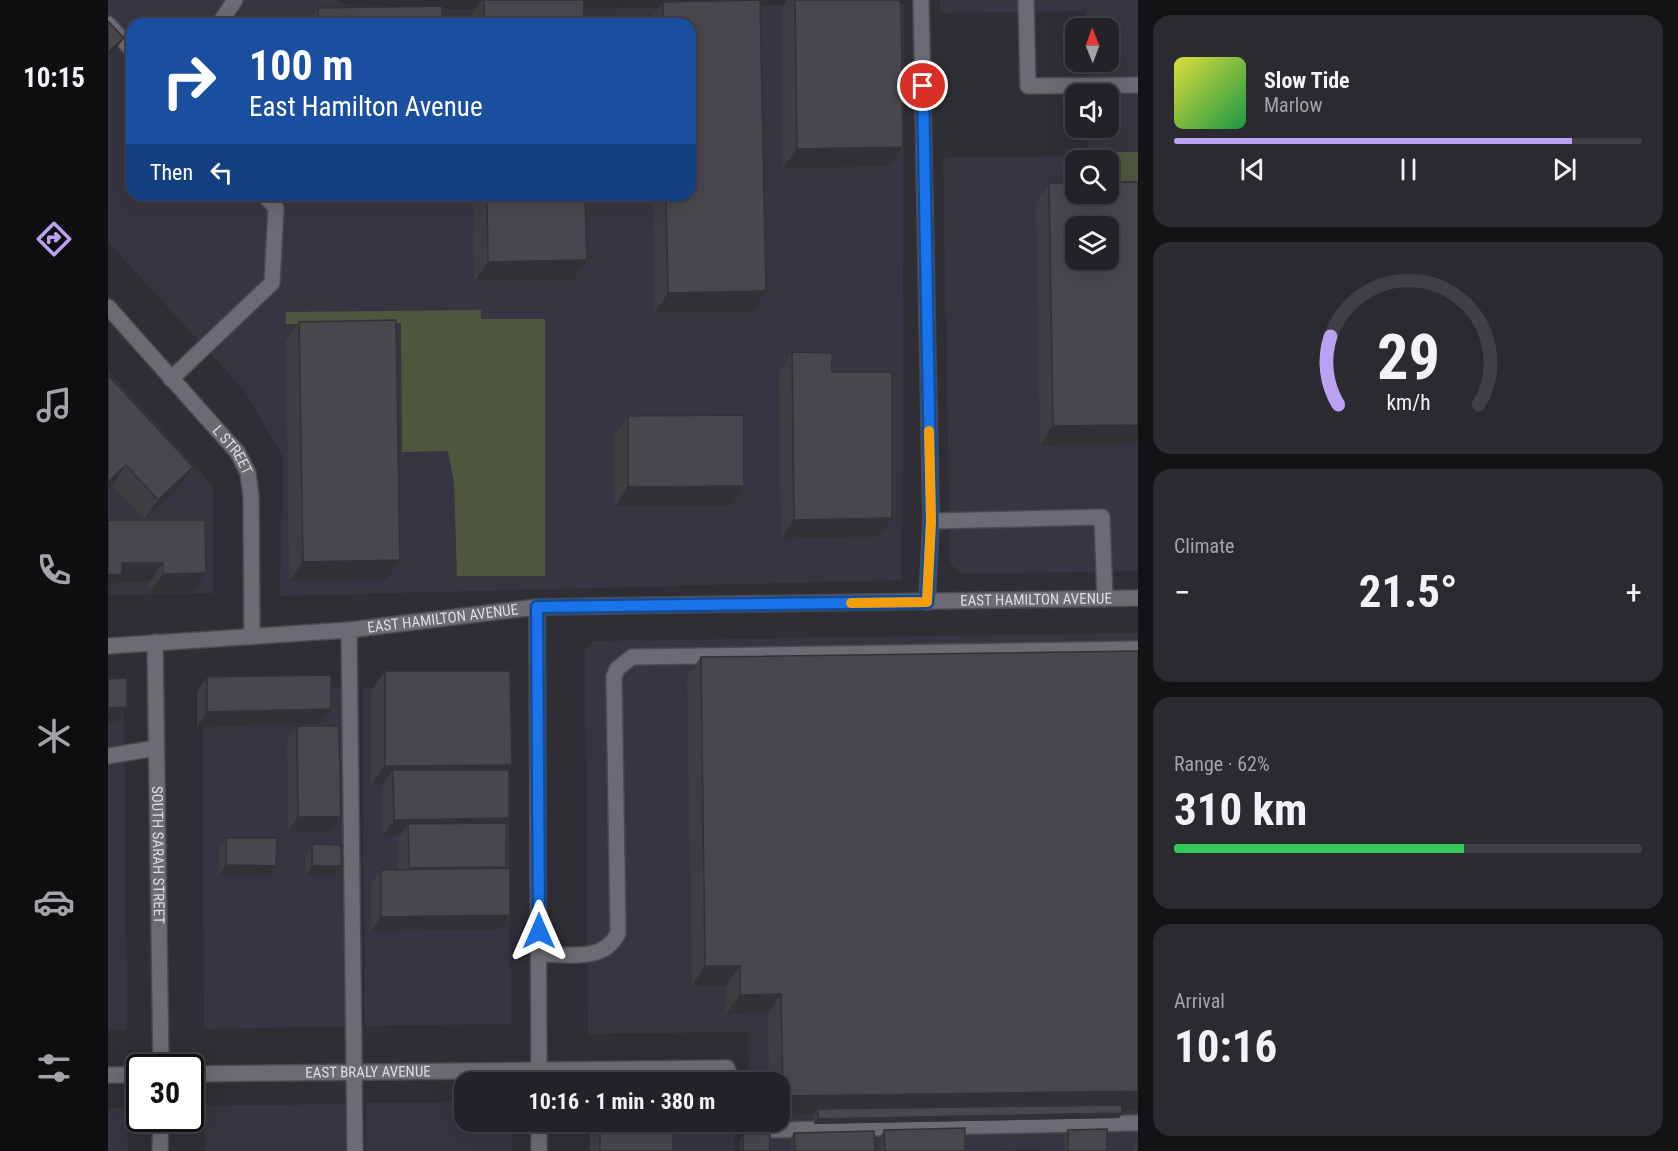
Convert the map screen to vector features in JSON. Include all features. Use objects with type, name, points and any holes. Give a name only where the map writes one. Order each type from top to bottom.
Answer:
[{"type":"street","points":[[223,18],[235,0]]},
{"type":"street","points":[[921,0],[931,521],[927,602]]},
{"type":"street","points":[[1026,0],[1028,86],[1138,85]]},
{"type":"street","points":[[108,24],[126,44]]},
{"type":"street","points":[[171,379],[272,283],[276,208],[270,201]]},
{"type":"street","name":"L STREET","points":[[108,308],[238,453],[248,473],[251,496],[252,636]]},
{"type":"street","points":[[931,521],[1102,517],[1105,599]]},
{"type":"street","name":"EAST HAMILTON AVENUE","points":[[108,646],[349,630],[537,607],[1138,598]]},
{"type":"street","points":[[537,607],[539,1072]]},
{"type":"street","points":[[349,630],[355,1151]]},
{"type":"street","name":"SOUTH SARAH STREET","points":[[155,642],[160,1054]]},
{"type":"street","points":[[539,954],[596,954],[609,947],[618,933],[614,677],[617,669],[632,657],[1138,649]]},
{"type":"street","points":[[108,756],[156,748]]},
{"type":"street","name":"EAST BRALY AVENUE","points":[[204,1074],[354,1072],[454,1075]]},
{"type":"street","points":[[108,1075],[126,1075]]},
{"type":"street","points":[[790,1130],[1138,1123]]},
{"type":"street","points":[[160,1132],[160,1151]]},
{"type":"street","points":[[539,1132],[539,1151]]},
{"type":"shaded area","points":[[108,0],[336,0],[345,5],[475,10],[904,4],[902,580],[280,596],[283,457],[244,390],[108,242]]},
{"type":"shaded area","points":[[940,0],[1138,0],[1138,571],[961,574],[950,563],[943,158],[1065,156],[1065,204],[1119,204],[1119,150],[1088,150],[1088,138],[1119,138],[1119,84],[1087,84],[1087,72],[1119,72],[1119,18],[1085,18],[1085,11],[940,13]]},
{"type":"shaded area","points":[[108,371],[213,486],[214,593],[108,595]]},
{"type":"shaded area","points":[[1138,633],[1138,1151],[750,1151],[749,1132],[790,1132],[790,1072],[749,1072],[748,1032],[588,1034],[585,650],[594,641]]},
{"type":"shaded area","points":[[508,685],[511,1024],[365,1026],[362,688]]},
{"type":"shaded area","points":[[347,688],[350,1026],[204,1029],[202,690]]},
{"type":"shaded area","points":[[124,691],[127,1030],[108,1030],[108,692]]},
{"type":"shaded area","points":[[454,1102],[454,1132],[512,1132],[512,1151],[366,1151],[366,1103]]},
{"type":"shaded area","points":[[351,1104],[351,1151],[205,1151],[205,1106]]},
{"type":"shaded area","points":[[108,1108],[126,1108],[128,1151],[108,1151]]},
{"type":"shaded area","points":[[590,1132],[735,1132],[735,1151],[590,1151]]},
{"type":"green space","points":[[1119,152],[1138,152],[1138,182],[1119,182]]},
{"type":"green space","points":[[481,310],[481,319],[545,319],[545,576],[457,576],[454,482],[448,451],[402,452],[401,323],[286,324],[286,312]]},
{"type":"building","points":[[484,0],[584,0],[584,18],[484,18]]},
{"type":"building","points":[[760,0],[766,291],[668,293],[666,201],[696,201],[696,18],[663,18],[663,2]]},
{"type":"building","points":[[795,0],[898,0],[901,3],[903,147],[797,149]]},
{"type":"building","points":[[442,6],[442,18],[319,18],[318,8]]},
{"type":"building","points":[[108,21],[124,38],[108,52]]},
{"type":"building","points":[[1119,182],[1138,182],[1138,425],[1053,426],[1049,183],[1065,183],[1065,204],[1119,204]]},
{"type":"building","points":[[487,201],[585,201],[587,260],[488,262]]},
{"type":"building","points":[[396,320],[400,560],[303,562],[299,322]]},
{"type":"building","points":[[792,352],[832,353],[832,372],[892,372],[892,518],[794,520]]},
{"type":"building","points":[[108,375],[193,467],[158,500],[126,465],[108,482]]},
{"type":"building","points":[[744,415],[744,486],[628,487],[628,416]]},
{"type":"building","points":[[108,520],[205,520],[206,573],[163,574],[163,563],[122,563],[122,574],[108,575]]},
{"type":"building","points":[[1138,651],[1138,1091],[790,1096],[790,1072],[783,1072],[781,994],[740,995],[740,966],[705,966],[701,657]]},
{"type":"building","points":[[385,671],[510,671],[512,765],[385,766]]},
{"type":"building","points":[[331,675],[331,709],[207,712],[207,677]]},
{"type":"building","points":[[127,678],[127,707],[108,708],[108,679]]},
{"type":"building","points":[[297,726],[339,726],[341,817],[298,817]]},
{"type":"building","points":[[393,770],[509,770],[509,818],[394,820]]},
{"type":"building","points":[[506,823],[506,867],[409,868],[408,824]]},
{"type":"building","points":[[226,838],[277,838],[276,866],[226,865]]},
{"type":"building","points":[[312,844],[341,845],[342,866],[312,866]]},
{"type":"building","points":[[510,868],[510,915],[381,917],[381,870]]},
{"type":"building","points":[[1122,1105],[1122,1113],[818,1119],[818,1109]]},
{"type":"building","points":[[965,1128],[965,1151],[885,1151],[884,1130]]},
{"type":"building","points":[[1107,1129],[1107,1151],[1068,1151],[1068,1130]]},
{"type":"building","points":[[874,1131],[875,1151],[795,1151],[794,1133]]},
{"type":"building","points":[[600,1132],[673,1132],[673,1151],[600,1151]]},
{"type":"building","points":[[743,1134],[770,1134],[770,1151],[743,1151]]},
{"type":"building","points":[[999,1149],[1040,1150],[1040,1151],[999,1151]]},
{"type":"slow traffic","points":[[851,603],[927,602],[931,521],[929,431]]},
{"type":"route","points":[[539,931],[537,607],[927,602],[931,521],[923,86]]}]
